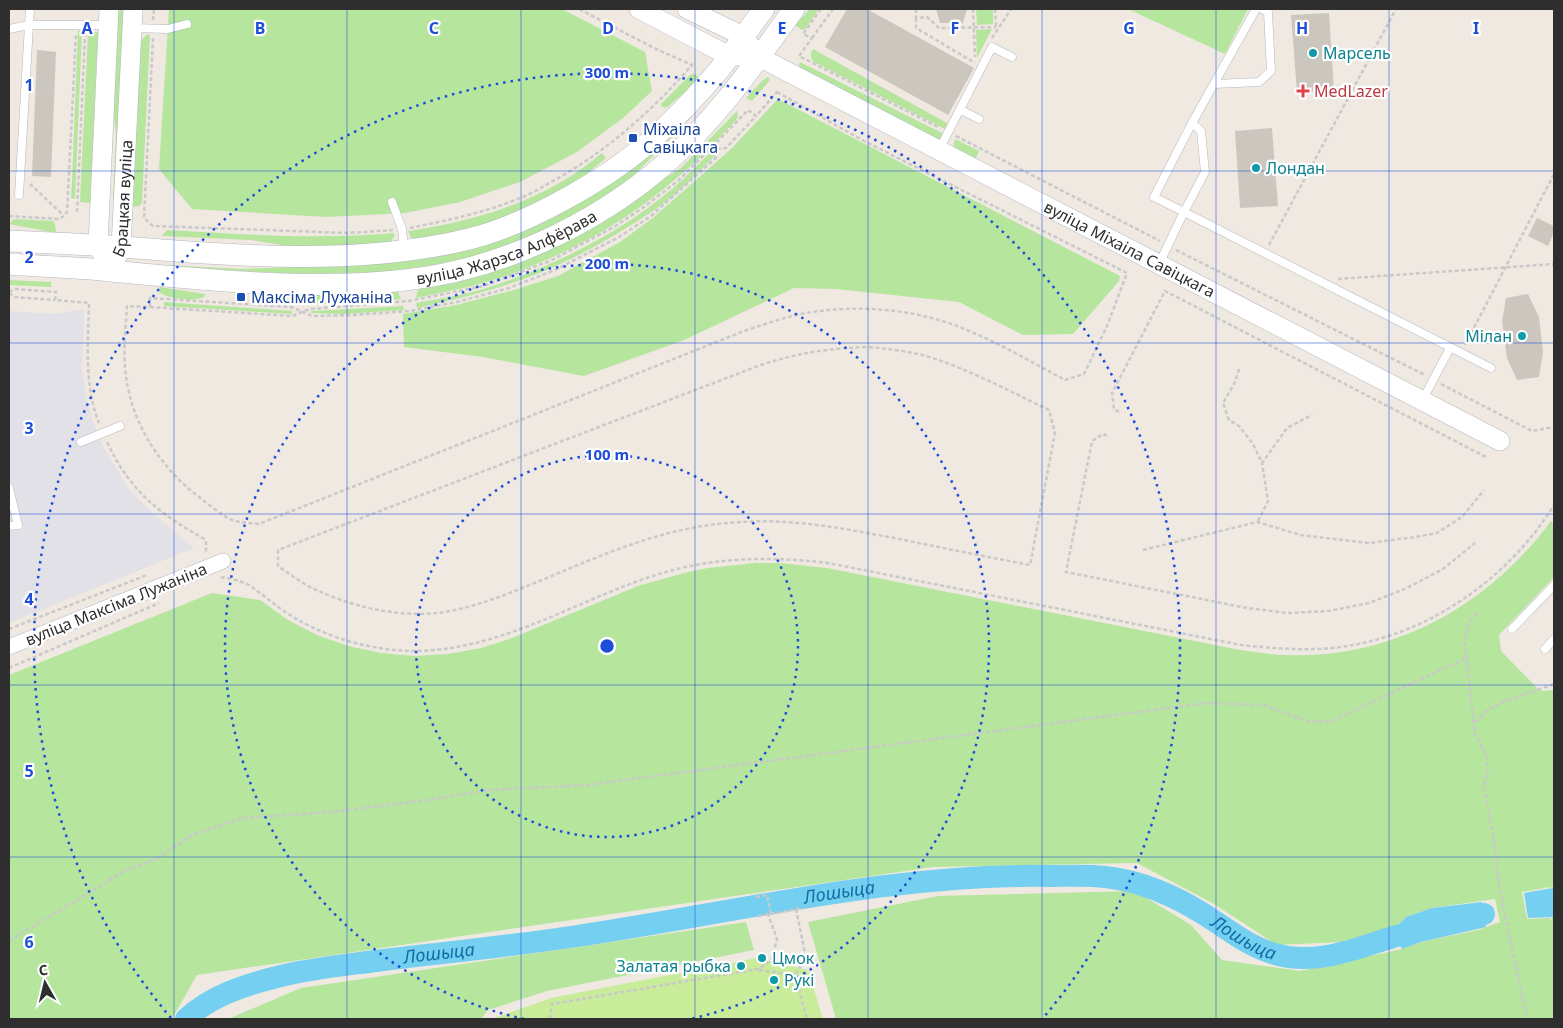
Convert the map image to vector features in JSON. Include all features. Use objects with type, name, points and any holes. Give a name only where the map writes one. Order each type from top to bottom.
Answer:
[{"type":"main road","name":"вуліца Жарэса Алфёрава","points":[[9,241],[204,253],[291,256],[405,252],[471,239],[530,218],[590,184],[648,143],[686,108],[729,56],[764,9]]},
{"type":"main road","name":"вуліца Жарэса Алфёрава","points":[[9,264],[290,284],[405,280],[442,274],[482,264],[545,241],[607,207],[636,188],[667,162],[705,125],[731,95],[794,9]]},
{"type":"street","name":"Брацкая вуліца","points":[[110,270],[121,247],[134,9]]},
{"type":"street","name":"вуліца Міхаіла Савіцкага","points":[[639,9],[729,56],[759,57]]},
{"type":"street","name":"вуліца Міхаіла Савіцкага","points":[[687,9],[743,36],[759,57],[1500,441]]},
{"type":"street","name":"Брацкая вуліца","points":[[108,17],[98,246],[110,270]]},
{"type":"street","name":"вуліца Максіма Лужаніна","points":[[9,647],[223,561]]},
{"type":"lane","points":[[19,195],[30,9]]},
{"type":"lane","points":[[1256,9],[1192,123],[1154,197],[1491,368]]},
{"type":"lane","points":[[1214,84],[1259,82],[1271,71],[1268,12],[1262,9]]},
{"type":"lane","points":[[9,29],[29,25],[76,26],[108,17]]},
{"type":"lane","points":[[133,28],[168,29],[187,24]]},
{"type":"lane","points":[[938,150],[961,110],[992,47],[1012,57]]},
{"type":"lane","points":[[961,110],[979,119]]},
{"type":"lane","points":[[1159,264],[1205,172],[1201,131],[1192,123]]},
{"type":"lane","points":[[392,202],[402,230],[405,252]]},
{"type":"lane","points":[[1422,401],[1450,348]]},
{"type":"lane","points":[[81,442],[120,426]]},
{"type":"lane","points":[[9,488],[18,525],[9,526]]},
{"type":"lane","points":[[1512,629],[1554,585]]},
{"type":"lane","points":[[1545,649],[1554,639]]},
{"type":"path","points":[[154,9],[144,218],[153,226],[348,233],[402,230],[465,216],[525,196],[578,167],[634,125],[669,92],[692,65],[656,49],[578,9]]},
{"type":"path","points":[[812,38],[803,34],[821,9]]},
{"type":"path","points":[[832,9],[799,56],[1532,431],[1554,427]]},
{"type":"path","points":[[916,9],[916,28],[976,63]]},
{"type":"path","points":[[973,9],[976,63]]},
{"type":"path","points":[[995,9],[996,33]]},
{"type":"path","points":[[991,40],[1011,9]]},
{"type":"path","points":[[1265,253],[1396,9]]},
{"type":"path","points":[[916,18],[927,17],[939,28],[996,27]]},
{"type":"path","points":[[76,212],[86,24]]},
{"type":"path","points":[[9,216],[60,219],[68,212],[76,26]]},
{"type":"path","points":[[976,63],[981,56]]},
{"type":"path","points":[[483,286],[409,301],[310,309],[292,316],[127,306],[125,366],[133,408],[141,428],[162,461],[177,478],[231,520],[259,524],[744,331],[775,320],[806,313],[839,309],[871,309],[903,312],[935,319],[966,329],[995,342],[1066,380],[1084,374],[1107,326],[1128,273],[864,141],[777,92]]},
{"type":"path","points":[[1461,353],[1554,174]]},
{"type":"path","points":[[20,175],[63,215]]},
{"type":"path","points":[[1319,281],[1554,264]]},
{"type":"path","points":[[55,300],[56,292],[15,289],[9,293],[15,298],[89,303],[88,369],[91,395],[103,433],[119,465],[132,484],[151,504],[172,521],[206,540],[206,552],[197,556]]},
{"type":"path","points":[[1120,412],[1114,410],[1112,393],[1165,291],[1486,457]]},
{"type":"path","points":[[150,308],[150,298],[290,307],[312,316]]},
{"type":"path","points":[[869,347],[916,354],[952,365],[1050,410],[1055,432],[1030,565],[834,526],[754,521],[727,523],[701,526],[649,538],[470,607],[443,612],[415,614],[360,606],[307,586],[278,566],[278,550],[758,366],[785,357],[813,351],[869,347]]},
{"type":"path","points":[[1239,369],[1235,382],[1224,403],[1229,420],[1239,426],[1244,432],[1253,444],[1262,464],[1268,501],[1257,522]]},
{"type":"path","points":[[1262,464],[1287,428],[1312,415]]},
{"type":"path","points":[[1107,436],[1103,434],[1092,441],[1066,572],[1247,608],[1288,613],[1329,611],[1369,603],[1407,588],[1443,569],[1475,543]]},
{"type":"path","points":[[1143,550],[1257,522],[1301,535],[1369,543],[1415,537],[1437,533],[1462,517],[1484,490]]},
{"type":"path","points":[[220,577],[246,584],[290,616],[350,642],[382,648],[415,651],[448,649],[480,643],[660,574],[707,563],[755,558],[828,563],[1241,645],[1286,650],[1333,648],[1379,638],[1423,622],[1464,600],[1500,571],[1532,538],[1554,505]]},
{"type":"path","points":[[9,629],[152,573]]},
{"type":"path","points":[[9,668],[165,600]]},
{"type":"path","points":[[1477,613],[1468,624],[1465,643],[1466,658],[1476,734],[1487,757],[1488,770],[1484,786],[1493,835],[1500,892],[1527,1019]]},
{"type":"path","points":[[9,941],[128,869],[155,860],[192,835],[244,818],[331,812],[428,800],[488,790],[587,785],[1206,703],[1264,705],[1310,722],[1332,721],[1466,658]]},
{"type":"path","points":[[1475,722],[1488,710],[1501,703],[1554,684]]},
{"type":"path","points":[[756,897],[767,895],[770,908],[769,914],[777,939],[772,960],[758,969]]},
{"type":"path","points":[[758,916],[804,908]]},
{"type":"path","points":[[796,910],[806,958],[795,975],[807,1019]]},
{"type":"path","points":[[550,1019],[552,1004],[758,969],[795,975]]},
{"type":"shaded area","points":[[84,309],[82,370],[93,422],[103,446],[128,488],[147,508],[194,548],[9,623],[9,311],[53,314]]},
{"type":"green space","points":[[116,9],[125,9],[113,198],[116,135],[112,101]]},
{"type":"green space","points":[[169,9],[562,9],[645,52],[652,91],[623,118],[577,152],[520,182],[460,202],[405,213],[326,217],[192,209],[159,169]]},
{"type":"green space","points":[[810,9],[819,9],[805,29],[802,30],[795,25]]},
{"type":"green space","points":[[976,9],[993,9],[993,24],[977,25]]},
{"type":"green space","points":[[1128,9],[1248,9],[1225,54]]},
{"type":"green space","points":[[992,29],[977,58],[976,30]]},
{"type":"green space","points":[[82,30],[75,199],[71,198],[78,31]]},
{"type":"green space","points":[[88,32],[98,32],[90,203],[80,202]]},
{"type":"green space","points":[[147,34],[150,35],[142,203],[139,206],[132,207],[141,41]]},
{"type":"green space","points":[[813,49],[947,123],[945,129],[814,62],[811,56]]},
{"type":"green space","points":[[800,62],[942,133],[942,137],[936,141],[800,69]]},
{"type":"green space","points":[[695,74],[699,78],[695,84],[666,108],[661,106],[690,75]]},
{"type":"green space","points":[[768,77],[770,80],[752,101],[746,98],[763,80]]},
{"type":"green space","points":[[711,94],[686,123],[625,184],[559,224],[518,241],[471,257],[386,272],[299,274],[162,267],[163,265],[243,269],[387,263],[421,259],[469,249],[522,231]]},
{"type":"green space","points":[[778,99],[1120,276],[1119,281],[1073,334],[1023,335],[959,302],[836,289],[794,288],[684,340],[584,376],[483,357],[404,347],[403,314],[456,305],[558,276],[620,242],[654,217],[731,149]]},
{"type":"green space","points":[[737,111],[738,116],[736,120],[694,163],[657,195],[607,229],[580,244],[524,269],[468,287],[416,298],[418,290],[424,286],[651,187],[681,168]]},
{"type":"green space","points":[[955,139],[979,151],[974,162],[953,148]]},
{"type":"green space","points":[[712,151],[716,155],[668,200],[590,249],[551,268],[518,281],[468,296],[417,308],[416,303],[456,296],[505,282],[580,249],[628,222],[650,207]]},
{"type":"green space","points":[[602,153],[606,158],[572,186],[496,221],[415,240],[411,238],[408,231],[471,218],[533,197],[575,173]]},
{"type":"green space","points":[[14,219],[53,221],[56,233],[9,224]]},
{"type":"green space","points":[[167,230],[280,236],[337,236],[393,233],[395,235],[390,243],[294,247],[251,240],[162,236]]},
{"type":"green space","points":[[9,280],[51,282],[51,287],[9,285]]},
{"type":"green space","points":[[160,287],[205,294],[204,297],[199,299],[181,299],[159,292]]},
{"type":"green space","points":[[393,290],[398,292],[401,299],[329,304],[286,302],[286,299],[328,294]]},
{"type":"green space","points":[[164,302],[292,311],[292,314],[164,306]]},
{"type":"green space","points":[[403,306],[404,310],[345,314],[310,313],[312,311]]},
{"type":"green space","points":[[1551,521],[1554,524],[1554,577],[1499,635],[1501,651],[1540,691],[1554,690],[1553,887],[1546,888],[1545,886],[1545,888],[1522,892],[1527,919],[1550,918],[1551,922],[1552,917],[1554,917],[1554,1019],[836,1019],[808,922],[938,896],[1135,891],[1191,925],[1222,960],[1300,971],[1402,949],[1421,942],[1478,930],[1500,922],[1495,899],[1432,908],[1406,917],[1395,928],[1341,942],[1277,945],[1214,904],[1137,863],[933,867],[197,975],[172,1019],[9,1019],[9,675],[212,593],[260,600],[288,620],[317,635],[348,646],[381,653],[415,656],[448,654],[481,648],[512,638],[638,586],[684,573],[708,568],[755,563],[779,563],[827,568],[1240,650],[1280,655],[1326,654],[1364,648],[1400,637],[1435,621],[1468,602],[1498,578],[1526,551]]},
{"type":"green space","points":[[746,922],[754,950],[547,991],[488,1010],[481,1019],[228,1019],[301,988]]},
{"type":"green space","points":[[757,958],[808,970],[823,1019],[492,1019],[551,998]]},
{"type":"water","points":[[1554,883],[1554,917],[1528,918],[1524,893],[1553,888]]},
{"type":"water","points":[[1482,902],[1486,927],[1421,942],[1402,949],[1394,936],[1395,928],[1406,917],[1432,908]]},
{"type":"building","points":[[847,9],[867,9],[974,68],[948,115],[825,47]]},
{"type":"building","points":[[936,9],[967,9],[963,23],[940,23]]},
{"type":"building","name":"Марсель","points":[[1329,13],[1334,90],[1297,93],[1291,15]]},
{"type":"building","points":[[37,50],[56,52],[51,177],[32,176]]},
{"type":"building","name":"Лондан","points":[[1272,128],[1278,206],[1240,208],[1235,131]]},
{"type":"building","points":[[1537,218],[1554,226],[1554,232],[1548,246],[1528,236]]},
{"type":"building","name":"Мілан","points":[[1528,294],[1539,317],[1543,352],[1539,377],[1517,380],[1507,358],[1502,321],[1506,298]]},
{"type":"waterway","name":"Лошыца","points":[[186,1019],[206,1004],[228,992],[265,980],[303,971],[553,940],[813,896],[932,881],[991,877],[1071,876],[1098,876],[1120,879],[1163,892],[1190,906],[1251,944],[1267,951],[1290,957],[1305,958],[1350,951],[1404,934],[1484,914]]},
{"type":"place","name":"Марсель","points":[[1313,53]]},
{"type":"place","name":"MedLazer","points":[[1303,91]]},
{"type":"place","name":"Міхаіла Савіцкага","points":[[633,138]]},
{"type":"place","name":"Лондан","points":[[1256,168]]},
{"type":"place","name":"Максіма Лужаніна","points":[[241,297]]},
{"type":"place","name":"Мілан","points":[[1522,336]]},
{"type":"place","name":"Цмок","points":[[762,958]]},
{"type":"place","name":"Залатая рыбка","points":[[741,966]]},
{"type":"place","name":"Рукі","points":[[774,980]]}]
